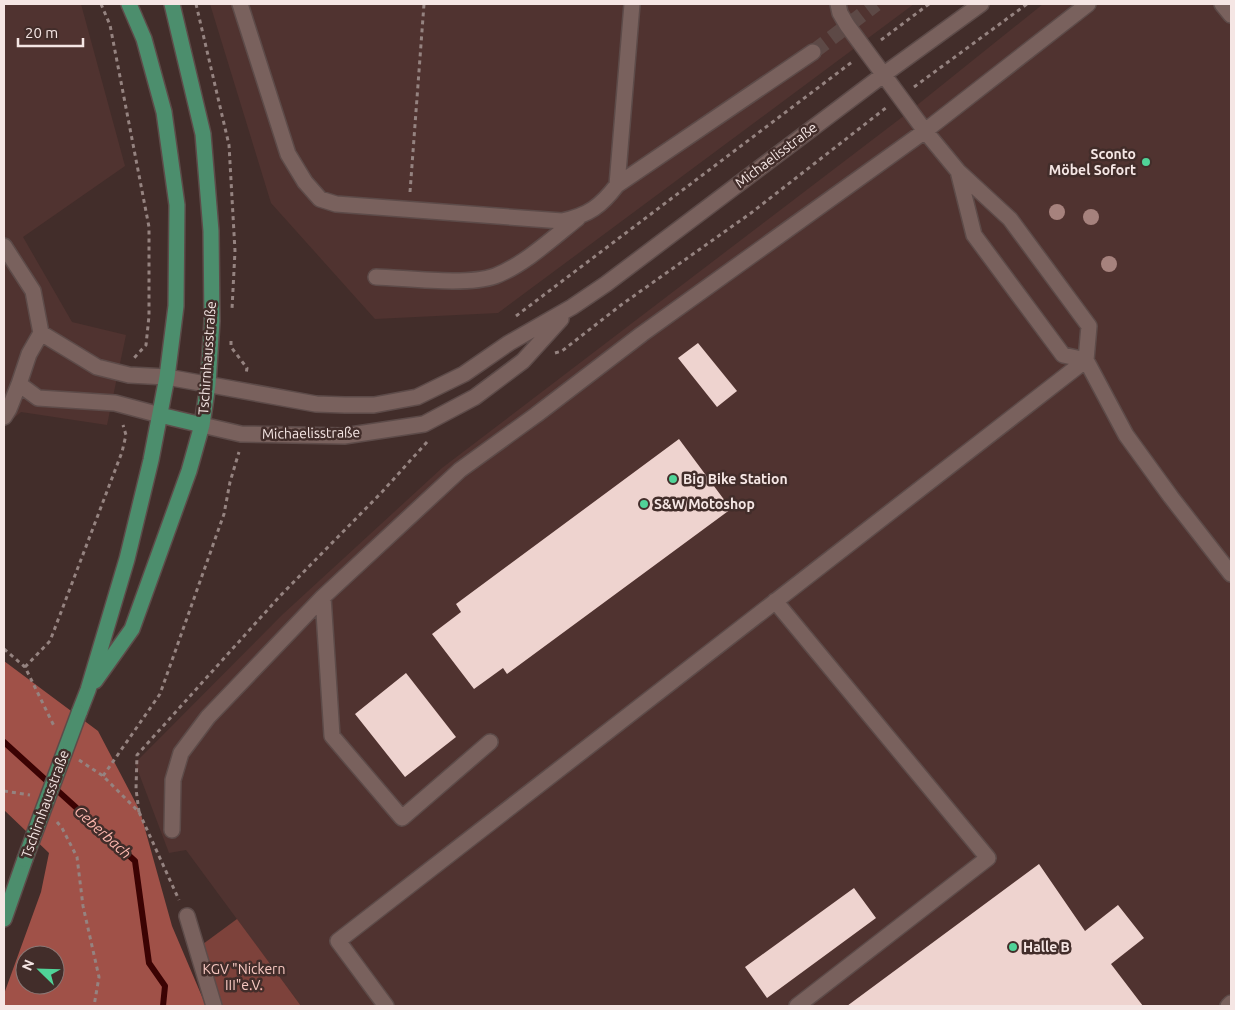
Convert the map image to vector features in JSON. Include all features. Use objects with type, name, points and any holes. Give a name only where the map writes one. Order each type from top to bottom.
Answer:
[{"type":"main road","name":"Tschirnhausstraße","points":[[4,919],[88,690],[127,559],[167,377],[176,306],[177,205],[164,112],[144,39],[129,4]]},
{"type":"main road","name":"Tschirnhausstraße","points":[[88,690],[132,629],[189,471],[202,425],[208,384],[212,321],[211,231],[203,134],[172,4]]},
{"type":"main road","name":"Michaelisstraße","points":[[160,415],[202,425]]},
{"type":"street","points":[[240,4],[288,154],[305,182],[320,199],[336,204],[562,220],[578,218]]},
{"type":"street","points":[[617,185],[632,4]]},
{"type":"street","points":[[838,4],[840,13],[847,25],[925,131],[958,171],[1010,219],[1089,326],[1086,360],[1126,435],[1231,574]]},
{"type":"street","name":"Michaelisstraße","points":[[41,332],[97,367],[129,375],[167,377],[316,404],[374,405],[417,397],[464,374],[509,343],[572,307],[606,284],[883,75],[981,4]]},
{"type":"street","points":[[172,830],[173,780],[181,753],[208,717],[323,597],[460,470],[650,329],[925,131],[1088,4]]},
{"type":"street","points":[[1222,4],[1231,15]]},
{"type":"street","points":[[376,276],[468,281],[495,276],[529,257],[578,218],[595,209],[617,185],[813,52]]},
{"type":"street","points":[[958,171],[974,235],[1063,355],[1086,360]]},
{"type":"street","points":[[4,246],[33,291],[41,332],[29,354],[19,384],[4,417]]},
{"type":"street","name":"Michaelisstraße","points":[[202,425],[241,434],[344,436],[424,424],[475,397],[523,361],[572,307]]},
{"type":"street","points":[[386,1006],[338,941],[1086,360]]},
{"type":"street","points":[[19,384],[38,398],[114,403],[160,415]]},
{"type":"street","points":[[323,597],[332,736],[402,818],[490,742]]},
{"type":"street","points":[[775,601],[988,858],[797,1006]]},
{"type":"street","points":[[187,916],[214,1006]]},
{"type":"path","points":[[101,4],[110,26],[149,227],[150,316],[146,345],[131,361]]},
{"type":"path","points":[[408,209],[424,4]]},
{"type":"path","points":[[510,321],[929,4]]},
{"type":"path","points":[[523,361],[562,352],[621,305],[751,213],[899,97],[1027,4]]},
{"type":"path","points":[[26,667],[50,641],[54,632],[122,452],[126,434],[121,420]]},
{"type":"path","points":[[187,916],[139,812],[136,789],[137,755],[280,596],[382,492],[427,442],[424,424]]},
{"type":"path","points":[[103,776],[160,694],[224,514],[230,482],[239,452]]},
{"type":"path","points":[[4,649],[26,667],[54,726]]},
{"type":"path","points":[[74,756],[103,776],[139,812]]},
{"type":"path","points":[[4,791],[34,796]]},
{"type":"path","points":[[51,815],[62,828],[77,857],[83,906],[99,977],[94,1006]]},
{"type":"shaded area","points":[[4,4],[81,4],[125,166],[23,237],[72,322],[126,335],[107,425],[21,412],[4,427]]},
{"type":"shaded area","points":[[210,4],[914,4],[498,313],[375,319],[271,203]]},
{"type":"shaded area","points":[[1043,4],[1231,4],[1231,1006],[301,1006],[186,850],[169,853],[135,763],[282,615],[442,468],[901,118]]},
{"type":"shaded area","points":[[4,661],[98,731],[140,811],[172,926],[206,1006],[4,1006],[4,994],[15,964],[15,995],[65,995],[65,945],[22,945],[41,892],[49,853],[4,810]]},
{"type":"green space","name":"KGV \"Nickern III\"e.V.","points":[[237,919],[301,1006],[222,1006],[203,944]]},
{"type":"building","points":[[698,343],[737,391],[717,407],[678,358]]},
{"type":"building","points":[[679,439],[731,509],[507,674],[503,668],[474,689],[432,634],[461,612],[456,604]]},
{"type":"building","points":[[406,673],[456,737],[405,777],[355,714]]},
{"type":"building","name":"Halle B","points":[[1039,864],[1085,931],[1118,905],[1144,938],[1111,964],[1143,1006],[847,1006]]},
{"type":"building","points":[[854,888],[876,918],[767,998],[745,967]]},
{"type":"waterway","name":"Geberbach","points":[[4,742],[135,861],[149,963],[165,986],[163,1006]]},
{"type":"tunnel","points":[[813,52],[876,4]]},
{"type":"place","name":"Sconto Möbel Sofort","points":[[1146,162]]},
{"type":"place","name":"Big Bike Station","points":[[673,479]]},
{"type":"place","name":"S&W Motoshop","points":[[644,504]]},
{"type":"place","name":"Halle B","points":[[1013,947]]}]
